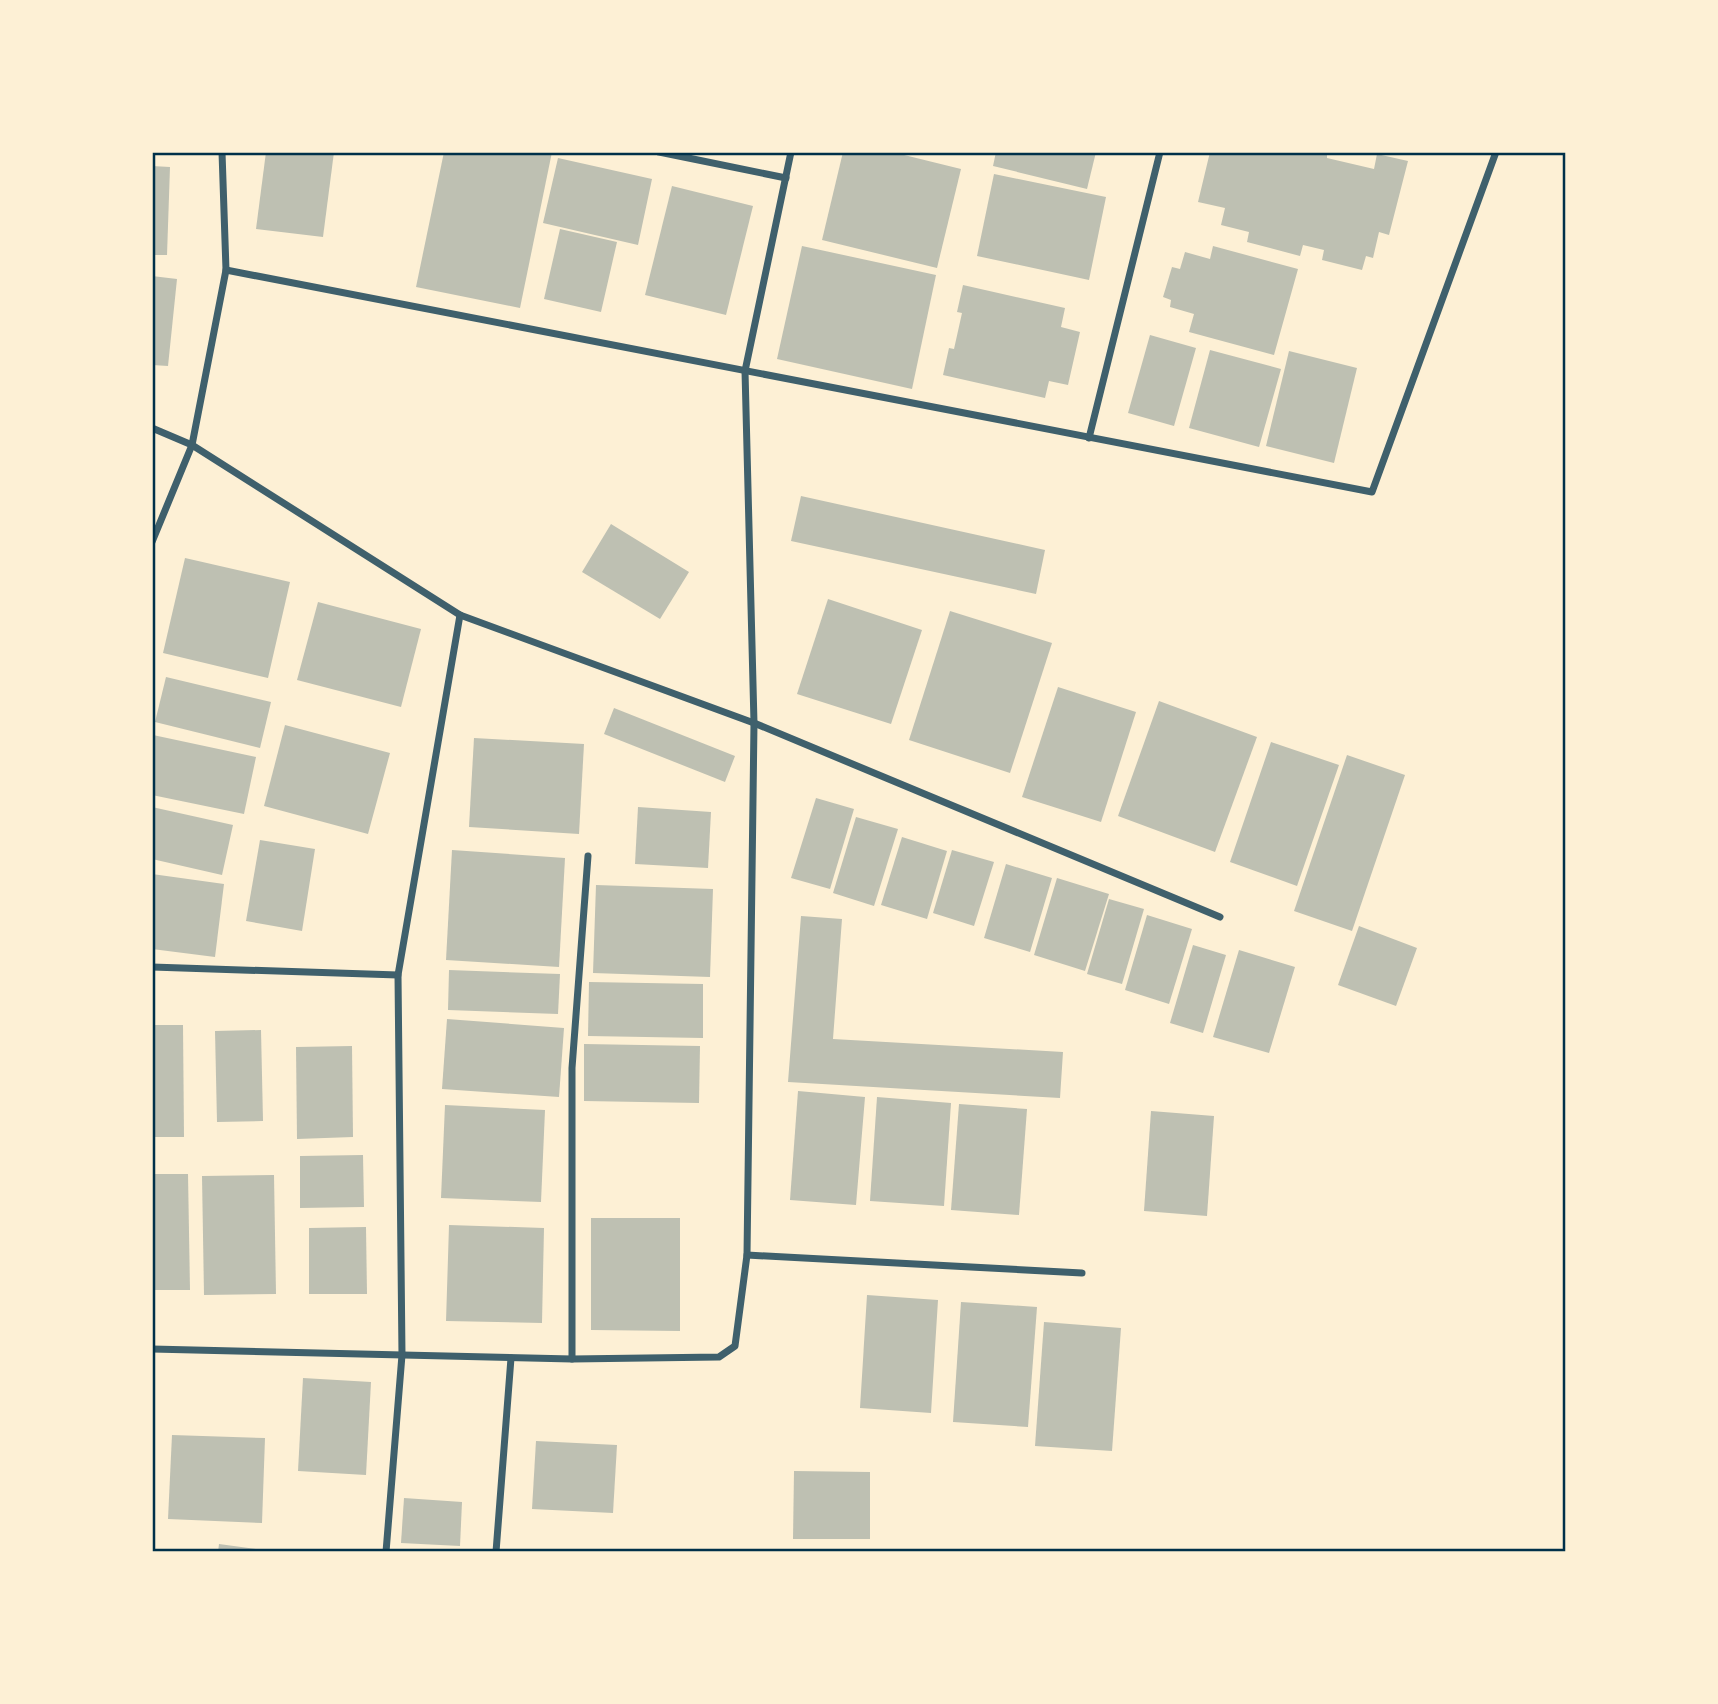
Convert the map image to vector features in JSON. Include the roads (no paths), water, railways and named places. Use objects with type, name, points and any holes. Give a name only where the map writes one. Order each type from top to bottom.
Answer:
[{"type":"street","points":[[152,542],[192,445],[226,270],[222,152]]},
{"type":"street","points":[[659,152],[786,178]]},
{"type":"street","points":[[152,1349],[572,1359],[719,1357],[735,1346],[747,1255],[754,723],[746,371],[791,152]]},
{"type":"street","points":[[1089,438],[1160,152]]},
{"type":"street","points":[[226,270],[1371,492],[1496,152]]},
{"type":"street","points":[[152,428],[192,445],[460,615],[754,723],[1220,917]]},
{"type":"street","points":[[386,1552],[402,1355],[398,975],[460,615]]},
{"type":"street","points":[[572,1359],[572,1068],[588,856]]},
{"type":"street","points":[[152,967],[398,975]]},
{"type":"street","points":[[747,1255],[1082,1273]]},
{"type":"street","points":[[496,1552],[511,1358]]}]
